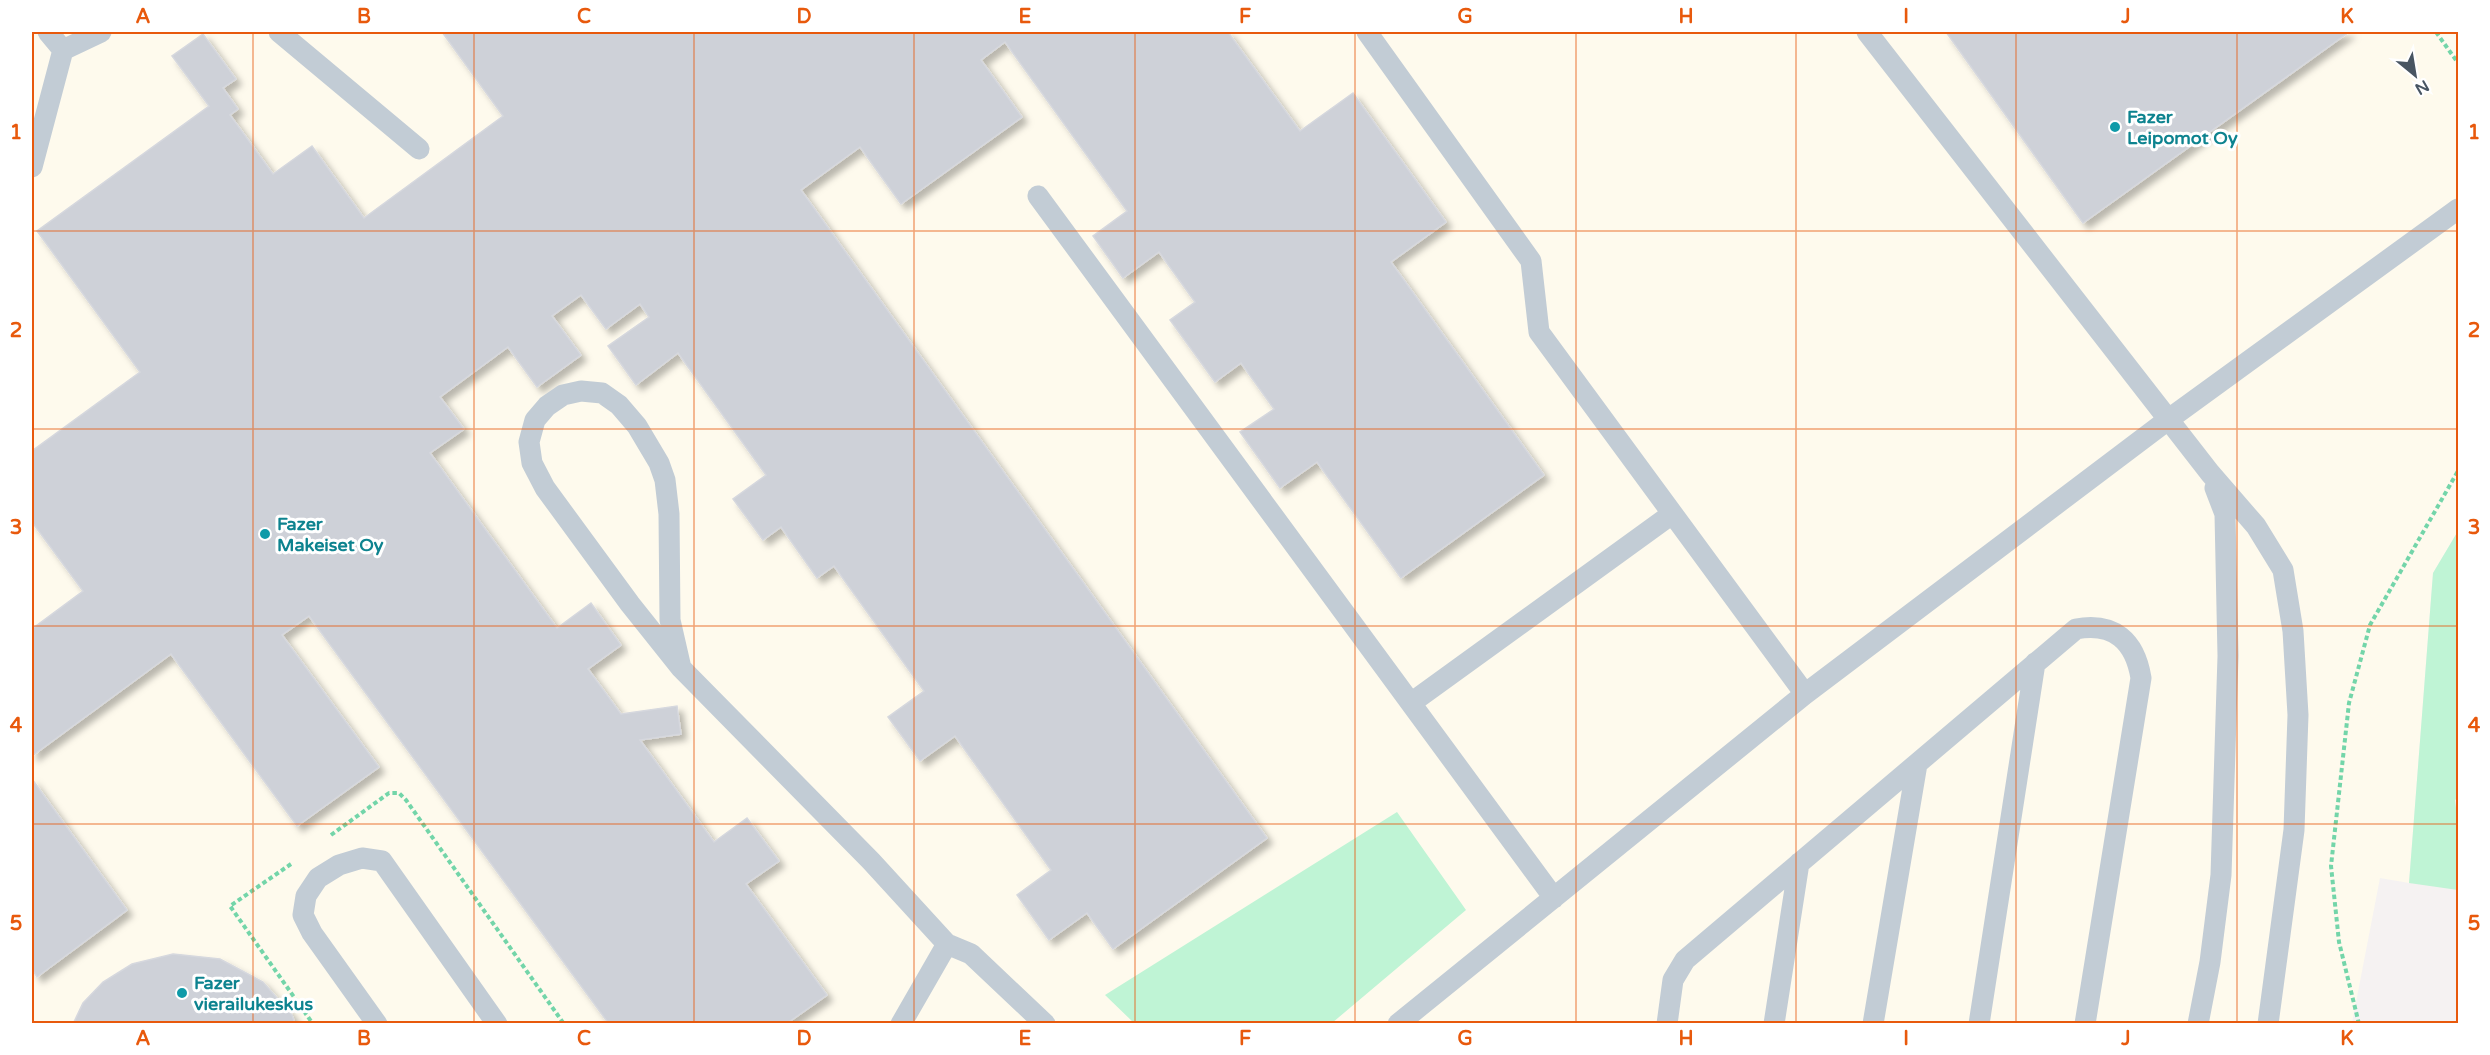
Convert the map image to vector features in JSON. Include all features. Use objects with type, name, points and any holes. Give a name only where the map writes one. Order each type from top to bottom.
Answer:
[{"type":"lane","points":[[48,32],[63,50]]},
{"type":"lane","points":[[32,167],[63,50],[101,32]]},
{"type":"lane","points":[[279,32],[419,149]]},
{"type":"lane","points":[[1367,32],[1531,261],[1539,332],[1805,694]]},
{"type":"lane","points":[[1867,32],[2210,473],[2256,526],[2283,570],[2293,631],[2298,715],[2294,830],[2268,1023]]},
{"type":"lane","points":[[1038,196],[1554,898]]},
{"type":"lane","points":[[1398,1023],[1805,694],[2169,419],[2458,209]]},
{"type":"lane","points":[[681,668],[670,620],[669,514],[665,480],[659,463],[637,426],[619,405],[602,393],[581,391],[563,395],[547,406],[535,420],[529,442],[532,463],[545,489],[630,604],[681,668],[871,861],[947,944],[971,954],[1046,1023]]},
{"type":"lane","points":[[2198,1023],[2210,962],[2221,875],[2228,656],[2225,514],[2210,473]]},
{"type":"lane","points":[[1411,703],[1672,514]]},
{"type":"lane","points":[[1667,1023],[1673,980],[1685,960],[2076,629],[2092,626],[2112,631],[2130,645],[2138,659],[2141,678],[2085,1023]]},
{"type":"lane","points":[[1979,1023],[2036,663]]},
{"type":"lane","points":[[1873,1023],[1917,764]]},
{"type":"lane","points":[[377,1023],[312,933],[303,915],[306,896],[318,879],[339,865],[362,858],[382,861],[497,1023]]},
{"type":"lane","points":[[1774,1023],[1799,863]]},
{"type":"lane","points":[[900,1023],[947,944]]},
{"type":"path","points":[[2436,32],[2458,63]]},
{"type":"path","points":[[2359,1023],[2339,942],[2331,867],[2349,703],[2370,625],[2458,471]]},
{"type":"path","points":[[230,906],[313,1023]]},
{"type":"shaded area","points":[[32,32],[2458,32],[2458,531],[2433,573],[2409,883],[2380,878],[2352,1023],[32,1023]]},
{"type":"green space","points":[[2458,531],[2458,798],[2455,800],[2458,824],[2458,890],[2409,883],[2433,573]]},
{"type":"green space","points":[[1397,812],[1466,910],[1332,1023],[1134,1023],[1105,995]]},
{"type":"building","name":"Fazer Makeiset Oy","points":[[442,32],[1228,32],[1300,131],[1353,93],[1446,222],[1391,262],[1544,475],[1401,578],[1317,462],[1280,488],[1240,432],[1274,409],[1241,363],[1215,382],[1170,320],[1195,302],[1159,252],[1123,278],[1093,236],[1127,211],[1005,42],[981,60],[1022,117],[901,204],[860,147],[801,190],[1267,838],[1113,949],[1087,913],[1049,940],[1017,895],[1051,870],[955,736],[920,761],[888,717],[924,691],[834,566],[817,578],[781,527],[763,540],[733,499],[766,475],[678,353],[636,385],[608,346],[649,317],[640,304],[606,329],[581,295],[552,316],[581,355],[537,387],[508,347],[440,397],[464,429],[430,453],[557,628],[591,603],[621,645],[588,669],[621,714],[677,706],[681,734],[640,740],[714,842],[747,818],[779,861],[746,884],[827,995],[786,1024],[609,1024],[309,616],[282,635],[379,767],[297,826],[171,654],[32,756],[32,629],[83,591],[32,522],[32,451],[140,372],[37,231],[209,106],[172,56],[203,34],[236,79],[223,88],[238,109],[230,115],[273,174],[312,146],[364,218],[503,116]]},
{"type":"building","name":"Fazer Leipomot Oy","points":[[1946,32],[2349,32],[2083,223]]},
{"type":"building","points":[[32,779],[127,910],[37,977],[32,969]]},
{"type":"building","name":"Fazer vierailukeskus","points":[[173,954],[220,959],[263,982],[292,1015],[295,1024],[73,1024],[83,1003],[103,982],[132,964]]},
{"type":"place","name":"Fazer Leipomot Oy","points":[[2115,127]]},
{"type":"place","name":"Fazer Makeiset Oy","points":[[265,534]]},
{"type":"place","name":"Fazer vierailukeskus","points":[[182,993]]}]
